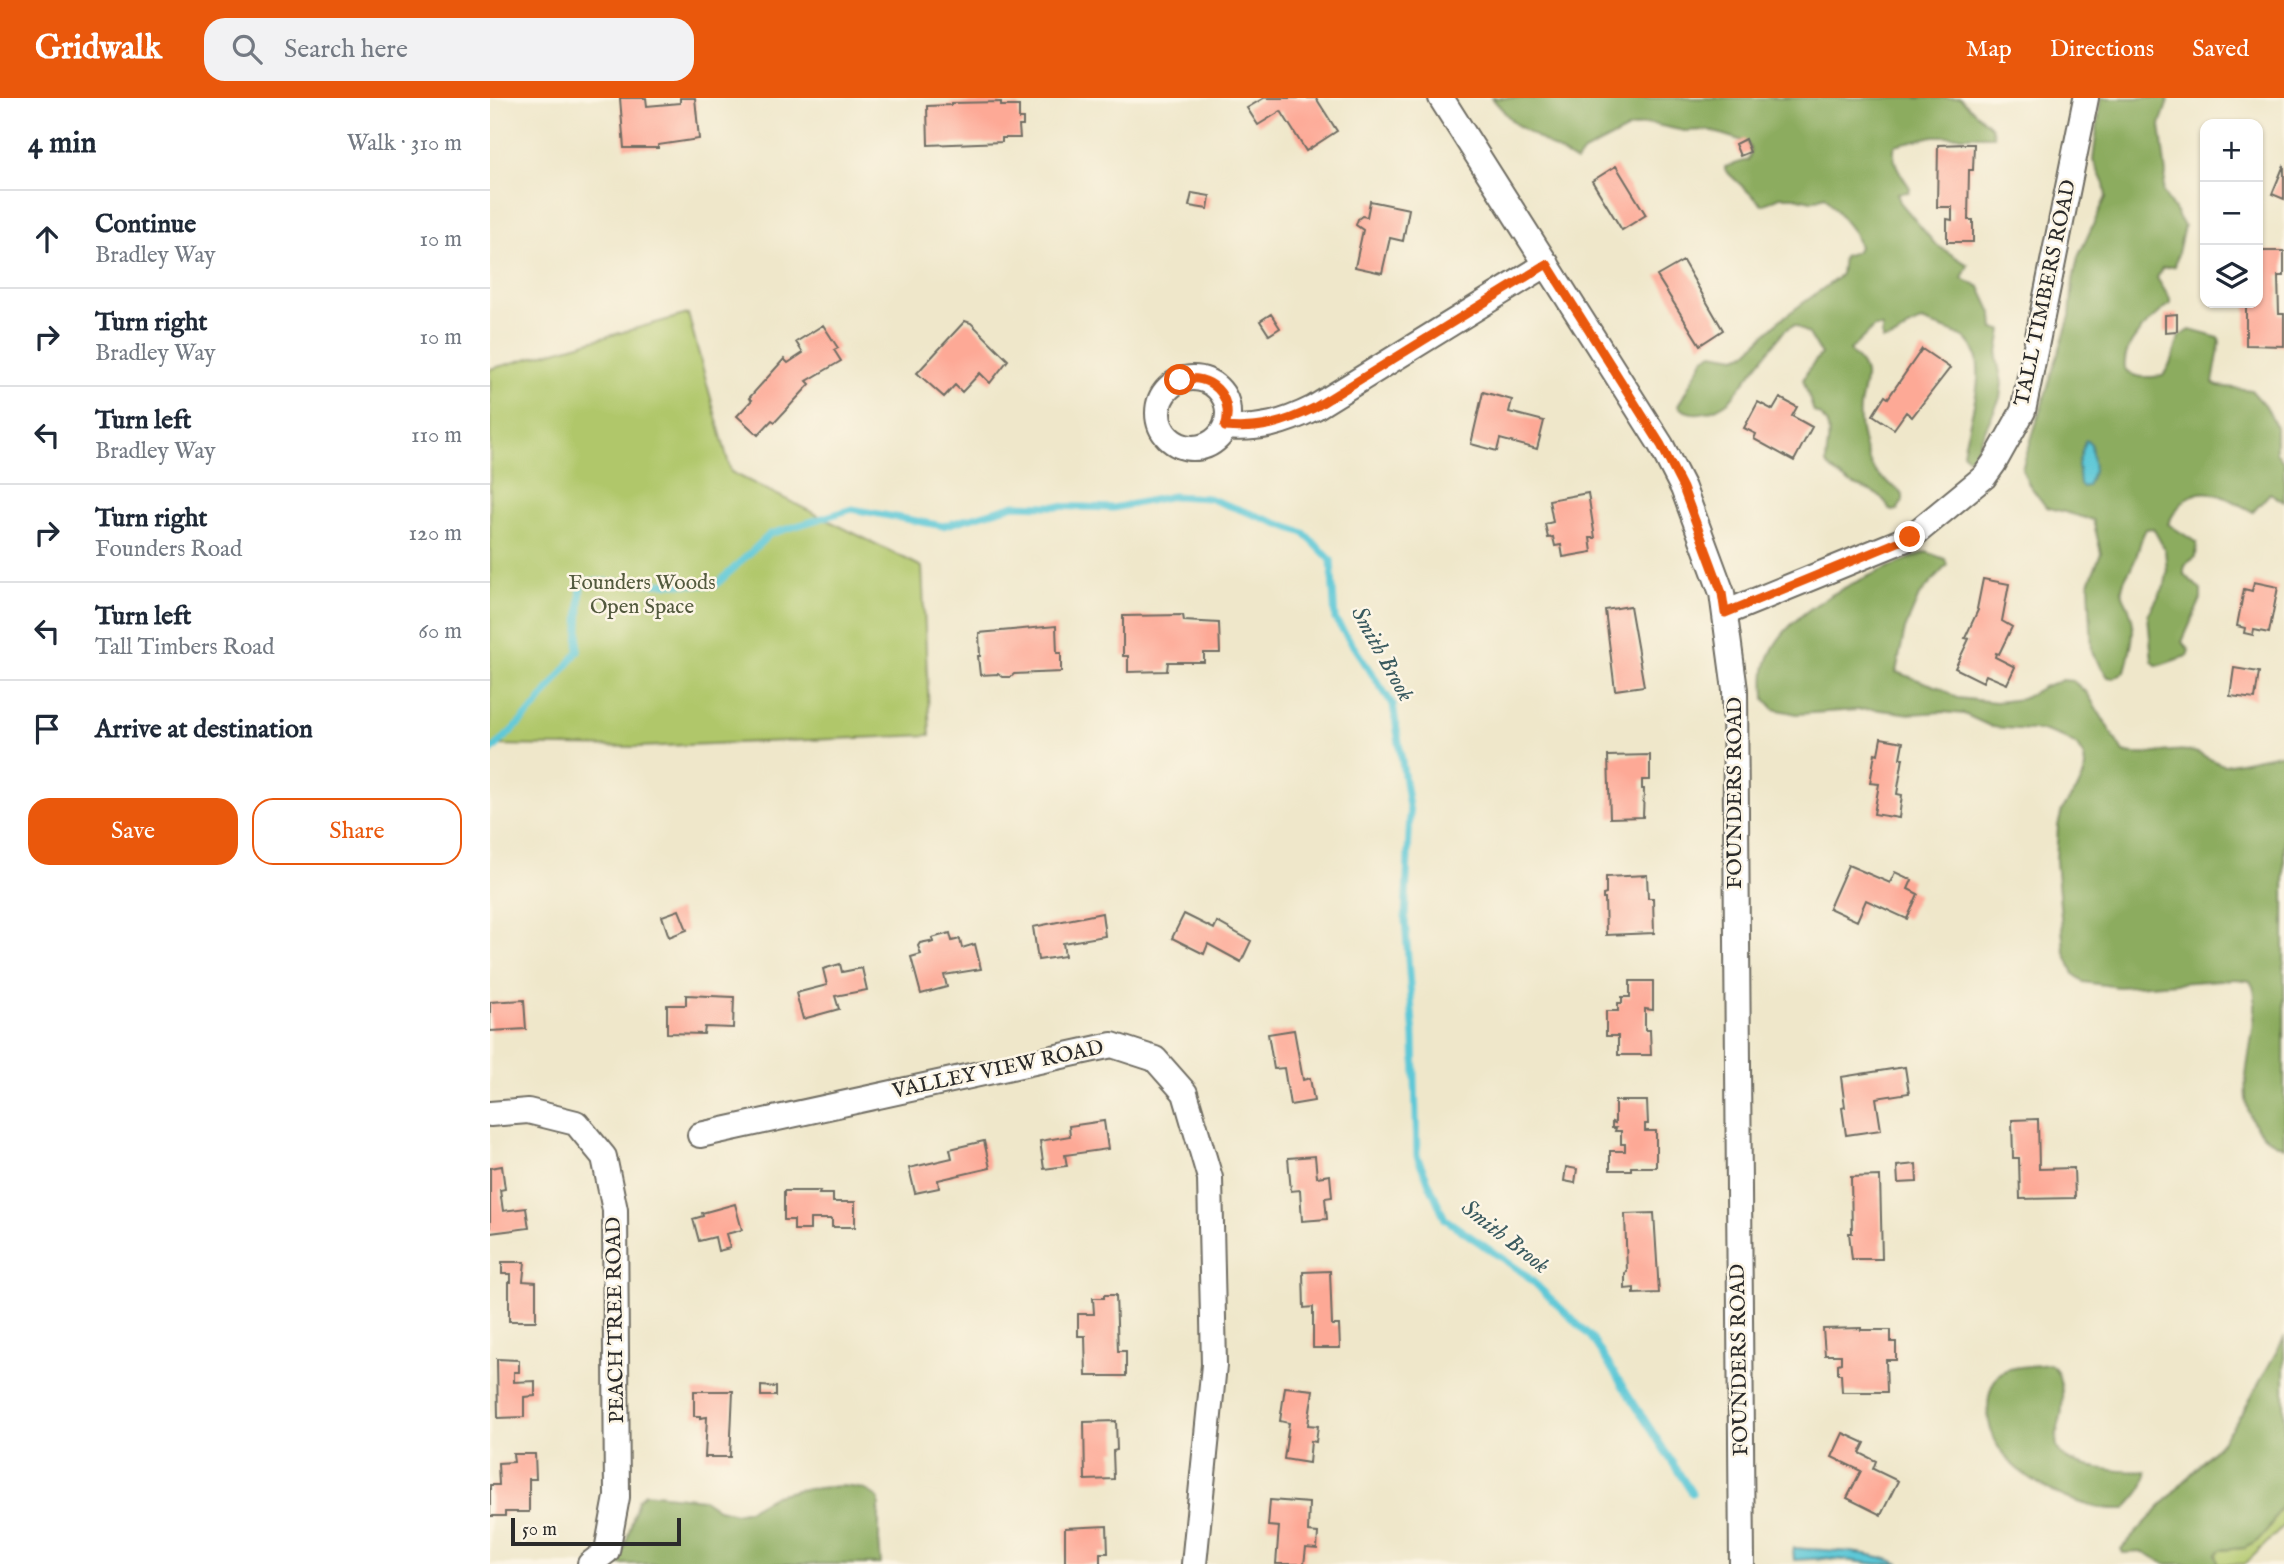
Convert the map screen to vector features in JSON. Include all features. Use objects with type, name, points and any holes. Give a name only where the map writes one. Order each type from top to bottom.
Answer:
[{"type":"street","name":"FOUNDERS ROAD","points":[[1441,98],[1648,424],[1683,488],[1722,593],[1735,690],[1742,1564]]},
{"type":"street","name":"TALL TIMBERS ROAD","points":[[1725,613],[1910,537],[1984,477],[1994,463],[2023,411],[2086,98]]},
{"type":"street","points":[[1225,427],[1263,428],[1297,416],[1547,264]]},
{"type":"street","name":"VALLEY VIEW ROAD","points":[[700,1135],[1112,1045],[1155,1059],[1185,1093],[1210,1178],[1214,1365],[1194,1564]]},
{"type":"street","name":"PEACH TREE ROAD","points":[[490,1114],[528,1111],[576,1123],[604,1157],[615,1210],[617,1497],[607,1551],[590,1564]]},
{"type":"green space","points":[[1492,98],[1960,98],[1991,127],[1994,136],[1933,136],[1895,145],[1894,157],[1910,188],[1909,192],[1897,193],[1900,202],[1935,244],[1968,265],[1962,279],[1980,287],[1993,315],[1994,329],[2002,330],[1997,359],[2002,383],[2000,398],[1975,452],[1968,458],[1963,453],[1978,379],[1975,352],[1963,338],[1922,321],[1888,340],[1882,340],[1882,327],[1874,327],[1850,350],[1865,372],[1860,414],[1865,448],[1877,474],[1903,495],[1903,501],[1897,510],[1892,511],[1882,498],[1845,480],[1826,464],[1828,428],[1821,416],[1814,412],[1803,380],[1821,354],[1809,334],[1794,325],[1785,330],[1730,400],[1718,408],[1697,413],[1690,413],[1678,406],[1704,358],[1713,353],[1736,357],[1745,354],[1780,320],[1836,279],[1841,274],[1843,256],[1856,252],[1859,247],[1854,233],[1825,196],[1811,201],[1780,197],[1762,205],[1725,170],[1725,167],[1748,160],[1750,150],[1746,142],[1708,130],[1684,131],[1652,124],[1641,125],[1584,152],[1576,162],[1514,123]]},
{"type":"green space","points":[[2101,98],[2169,98],[2160,125],[2166,174],[2163,192],[2184,226],[2175,266],[2162,268],[2157,278],[2170,299],[2170,304],[2139,332],[2128,350],[2125,369],[2138,376],[2163,376],[2173,358],[2179,337],[2190,330],[2219,338],[2213,383],[2251,390],[2267,408],[2276,427],[2276,452],[2284,463],[2284,502],[2270,493],[2253,512],[2227,498],[2205,492],[2186,499],[2177,509],[2168,524],[2197,543],[2196,557],[2185,566],[2184,574],[2201,590],[2201,599],[2182,642],[2189,650],[2187,656],[2157,666],[2152,661],[2148,615],[2165,585],[2167,572],[2165,550],[2153,528],[2146,529],[2122,586],[2132,618],[2133,633],[2125,671],[2114,678],[2108,677],[2092,652],[2089,583],[2101,553],[2093,520],[2046,507],[2028,483],[2022,469],[2070,316],[2078,257],[2106,197],[2104,184],[2093,160]]},
{"type":"green space","name":"Founders Woods Open Space","points":[[688,314],[731,472],[922,567],[930,735],[639,747],[490,745],[490,369]]},
{"type":"green space","points":[[1926,552],[1945,559],[1947,565],[1919,596],[1905,629],[1896,672],[1941,688],[1957,698],[1996,702],[2022,699],[2062,680],[2073,681],[2087,693],[2123,752],[2131,754],[2189,751],[2225,765],[2284,753],[2284,1147],[2265,1136],[2253,1122],[2247,1105],[2247,1067],[2255,1007],[2250,981],[2236,979],[2119,987],[2083,982],[2074,974],[2064,950],[2056,861],[2058,826],[2062,810],[2084,775],[2084,757],[2077,746],[2063,737],[2045,731],[1992,727],[1964,714],[1911,714],[1873,709],[1797,714],[1774,709],[1765,699],[1766,666],[1775,644],[1790,626],[1832,594]]},
{"type":"green space","points":[[2284,1338],[2284,1502],[2267,1531],[2254,1544],[2245,1548],[2220,1550],[2216,1554],[2218,1564],[2165,1564],[2144,1552],[2123,1553],[2121,1549],[2221,1442],[2243,1412]]},
{"type":"green space","points":[[2049,1364],[2057,1371],[2062,1390],[2056,1438],[2058,1450],[2062,1455],[2068,1460],[2089,1466],[2146,1471],[2143,1487],[2125,1509],[2085,1504],[2048,1489],[2022,1473],[2002,1453],[1995,1441],[1988,1413],[1989,1396],[1997,1378],[2002,1372],[2011,1369]]},
{"type":"green space","points":[[840,1486],[867,1491],[879,1500],[881,1564],[617,1564],[638,1500],[645,1493],[703,1499],[718,1509],[735,1513],[748,1510],[775,1495]]},
{"type":"green space","points":[[2284,1502],[2284,1526],[2245,1564],[2218,1564],[2216,1554],[2220,1550],[2245,1548],[2267,1531]]},
{"type":"water","points":[[2087,440],[2091,444],[2094,470],[2087,486],[2083,487],[2080,485],[2078,464]]},
{"type":"water","points":[[1793,1548],[1875,1556],[1900,1564],[1828,1558],[1794,1560]]},
{"type":"building","points":[[620,98],[646,98],[647,106],[680,103],[680,98],[695,98],[699,139],[658,145],[658,148],[624,148]]},
{"type":"building","points":[[1264,98],[1316,98],[1337,131],[1306,151],[1281,111],[1258,125],[1247,108]]},
{"type":"building","points":[[1001,102],[1001,106],[1019,106],[1019,119],[1023,119],[1023,126],[1019,126],[1020,138],[1002,138],[1002,142],[928,145],[927,106]]},
{"type":"building","points":[[1745,139],[1750,152],[1740,156],[1735,144]]},
{"type":"building","points":[[1974,144],[1973,170],[1969,170],[1968,220],[1973,220],[1973,242],[1947,242],[1947,219],[1952,220],[1952,207],[1937,207],[1938,145]]},
{"type":"building","points":[[2284,165],[2284,199],[2272,194]]},
{"type":"building","points":[[1616,166],[1646,215],[1622,230],[1592,181]]},
{"type":"building","points":[[1192,193],[1210,196],[1208,209],[1189,206]]},
{"type":"building","points":[[1370,201],[1409,209],[1403,241],[1390,238],[1382,273],[1355,267],[1363,230],[1356,225],[1362,216],[1367,217]]},
{"type":"building","points":[[2263,251],[2284,251],[2284,276],[2278,276],[2279,314],[2284,314],[2284,346],[2246,345],[2246,308],[2263,308]]},
{"type":"building","points":[[1683,261],[1723,330],[1700,345],[1657,276]]},
{"type":"building","points":[[1271,314],[1280,328],[1269,335],[1260,321]]},
{"type":"building","points":[[2177,314],[2177,331],[2165,332],[2165,315]]},
{"type":"building","points":[[965,321],[971,323],[1008,360],[990,383],[980,373],[962,392],[955,385],[944,397],[917,373]]},
{"type":"building","points":[[823,325],[838,348],[834,350],[841,361],[807,381],[810,384],[775,422],[772,420],[758,435],[737,416],[752,400],[749,398],[784,359],[788,363],[803,353],[796,342]]},
{"type":"building","points":[[1922,349],[1950,368],[1912,417],[1906,412],[1894,429],[1873,415]]},
{"type":"building","points":[[1483,392],[1512,400],[1509,412],[1544,421],[1537,449],[1500,439],[1497,451],[1471,444]]},
{"type":"building","points":[[1780,398],[1797,407],[1792,416],[1812,427],[1794,461],[1754,439],[1756,434],[1744,428],[1758,402],[1773,410]]},
{"type":"building","points":[[1588,493],[1595,538],[1590,538],[1592,552],[1563,557],[1561,545],[1555,546],[1553,537],[1548,538],[1545,524],[1553,522],[1549,500]]},
{"type":"building","points":[[1983,579],[2009,584],[2002,621],[2012,627],[1995,657],[2015,667],[2007,684],[1986,675],[1983,682],[1955,668],[1969,639],[1965,638],[1978,610]]},
{"type":"building","points":[[2254,582],[2278,587],[2269,633],[2254,630],[2253,635],[2244,633],[2245,628],[2237,626],[2244,589],[2252,591]]},
{"type":"building","points":[[1630,606],[1644,686],[1615,690],[1605,610]]},
{"type":"building","points":[[1183,615],[1184,621],[1219,623],[1220,653],[1204,653],[1204,662],[1168,662],[1167,671],[1128,672],[1128,656],[1123,656],[1123,616]]},
{"type":"building","points":[[1056,626],[1061,672],[1014,674],[1011,677],[998,674],[980,675],[979,633]]},
{"type":"building","points":[[2234,668],[2259,672],[2255,699],[2230,696]]},
{"type":"building","points":[[1881,738],[1903,742],[1897,794],[1902,795],[1899,818],[1874,814],[1879,784],[1870,783],[1875,753],[1878,754]]},
{"type":"building","points":[[1650,755],[1650,780],[1642,780],[1643,817],[1610,818],[1608,756]]},
{"type":"building","points":[[1848,865],[1890,883],[1895,872],[1912,880],[1908,889],[1918,894],[1907,919],[1866,900],[1857,921],[1829,908]]},
{"type":"building","points":[[1647,875],[1648,898],[1653,898],[1654,933],[1606,935],[1603,895],[1606,894],[1606,877]]},
{"type":"building","points":[[679,910],[687,930],[669,937],[662,916]]},
{"type":"building","points":[[1102,913],[1105,936],[1063,943],[1065,956],[1038,960],[1033,927]]},
{"type":"building","points":[[1184,914],[1214,929],[1217,922],[1251,941],[1241,962],[1208,944],[1204,954],[1172,938]]},
{"type":"building","points":[[950,933],[952,941],[960,939],[962,948],[975,944],[981,969],[944,975],[947,987],[921,994],[911,957],[921,954],[918,946],[920,943],[933,942],[932,938]]},
{"type":"building","points":[[840,964],[842,972],[862,968],[867,990],[835,996],[839,1009],[803,1019],[796,993],[827,985],[823,969]]},
{"type":"building","points":[[1630,981],[1653,981],[1653,1010],[1645,1009],[1645,1030],[1650,1030],[1651,1055],[1618,1055],[1618,1036],[1606,1036],[1606,1011],[1618,1011],[1618,1003],[1622,1003],[1622,997],[1630,997]]},
{"type":"building","points":[[686,995],[734,997],[733,1028],[705,1027],[704,1034],[667,1033],[667,1005],[686,1005]]},
{"type":"building","points":[[524,1000],[526,1029],[490,1031],[490,1002]]},
{"type":"building","points":[[1294,1030],[1303,1080],[1310,1078],[1314,1101],[1290,1105],[1284,1068],[1274,1069],[1268,1034]]},
{"type":"building","points":[[1905,1067],[1909,1093],[1876,1098],[1881,1130],[1846,1135],[1841,1077]]},
{"type":"building","points":[[1615,1101],[1647,1101],[1648,1124],[1645,1124],[1645,1131],[1656,1131],[1656,1167],[1610,1170],[1610,1151],[1625,1151],[1625,1144],[1621,1144],[1621,1131],[1612,1128],[1612,1122],[1615,1123]]},
{"type":"building","points":[[2038,1119],[2039,1169],[2074,1168],[2075,1198],[2020,1199],[2019,1158],[2013,1158],[2012,1120]]},
{"type":"building","points":[[1104,1121],[1108,1149],[1065,1155],[1067,1166],[1044,1169],[1040,1141],[1070,1136],[1069,1126]]},
{"type":"building","points":[[984,1141],[990,1168],[938,1180],[939,1188],[915,1193],[909,1168],[952,1158],[950,1149]]},
{"type":"building","points":[[1315,1156],[1317,1177],[1330,1175],[1332,1197],[1325,1198],[1327,1219],[1302,1221],[1300,1190],[1291,1191],[1288,1158]]},
{"type":"building","points":[[1916,1164],[1917,1182],[1898,1183],[1897,1166]]},
{"type":"building","points":[[502,1166],[505,1189],[500,1190],[503,1211],[526,1208],[529,1228],[490,1233],[490,1168]]},
{"type":"building","points":[[1566,1167],[1577,1169],[1575,1183],[1564,1181]]},
{"type":"building","points":[[1880,1176],[1882,1259],[1852,1259],[1849,1233],[1852,1233],[1851,1177]]},
{"type":"building","points":[[784,1191],[820,1191],[819,1194],[833,1194],[833,1202],[855,1202],[855,1227],[832,1227],[832,1219],[810,1219],[810,1230],[794,1230],[794,1220],[784,1220]]},
{"type":"building","points":[[735,1204],[742,1230],[726,1234],[730,1248],[718,1251],[715,1237],[699,1241],[693,1219],[703,1216],[702,1213]]},
{"type":"building","points":[[1654,1213],[1659,1293],[1634,1294],[1634,1288],[1625,1289],[1625,1214]]},
{"type":"building","points":[[502,1262],[525,1262],[523,1281],[536,1282],[536,1321],[509,1321],[511,1274],[502,1274]]},
{"type":"building","points":[[1330,1271],[1332,1325],[1339,1325],[1340,1348],[1313,1348],[1313,1307],[1304,1308],[1303,1272]]},
{"type":"building","points":[[1104,1295],[1116,1295],[1118,1351],[1126,1351],[1126,1376],[1086,1376],[1085,1336],[1078,1336],[1078,1314],[1094,1314],[1093,1298],[1104,1298]]},
{"type":"building","points":[[1823,1329],[1891,1330],[1891,1342],[1896,1342],[1896,1360],[1886,1360],[1887,1392],[1842,1392],[1841,1374],[1838,1374],[1841,1355],[1825,1355]]},
{"type":"building","points":[[497,1359],[519,1360],[519,1372],[514,1372],[514,1382],[535,1381],[535,1396],[524,1397],[524,1417],[498,1418]]},
{"type":"building","points":[[761,1386],[776,1387],[776,1396],[761,1396]]},
{"type":"building","points":[[1285,1387],[1313,1390],[1308,1425],[1318,1426],[1316,1442],[1311,1441],[1309,1463],[1284,1459],[1289,1423],[1280,1421]]},
{"type":"building","points":[[694,1391],[733,1391],[730,1457],[705,1457],[707,1417],[694,1416]]},
{"type":"building","points":[[1116,1421],[1114,1479],[1085,1480],[1084,1422]]},
{"type":"building","points":[[1843,1433],[1865,1443],[1860,1453],[1876,1461],[1873,1469],[1898,1481],[1881,1515],[1847,1498],[1861,1471],[1832,1457]]},
{"type":"building","points":[[513,1454],[535,1454],[536,1479],[529,1479],[529,1512],[505,1512],[505,1516],[490,1516],[490,1485],[499,1485],[498,1463],[514,1462]]},
{"type":"building","points":[[1270,1500],[1309,1503],[1308,1532],[1318,1533],[1317,1549],[1306,1548],[1304,1564],[1276,1564],[1279,1527],[1268,1526]]},
{"type":"building","points":[[1107,1526],[1108,1553],[1100,1553],[1100,1564],[1065,1564],[1065,1528]]},
{"type":"waterway","name":"Smith Brook","points":[[490,752],[535,708],[578,651],[581,581],[716,585],[770,534],[852,509],[943,526],[1015,505],[1113,508],[1173,496],[1208,498],[1304,533],[1331,560],[1335,619],[1393,705],[1410,813],[1405,919],[1414,1038],[1417,1156],[1445,1219],[1525,1274],[1591,1337],[1692,1493]]},
{"type":"route","points":[[1180,380],[1200,378],[1220,390],[1228,412],[1225,427],[1263,428],[1289,421],[1547,264],[1635,402],[1683,488],[1722,593],[1725,613],[1910,537]]}]
